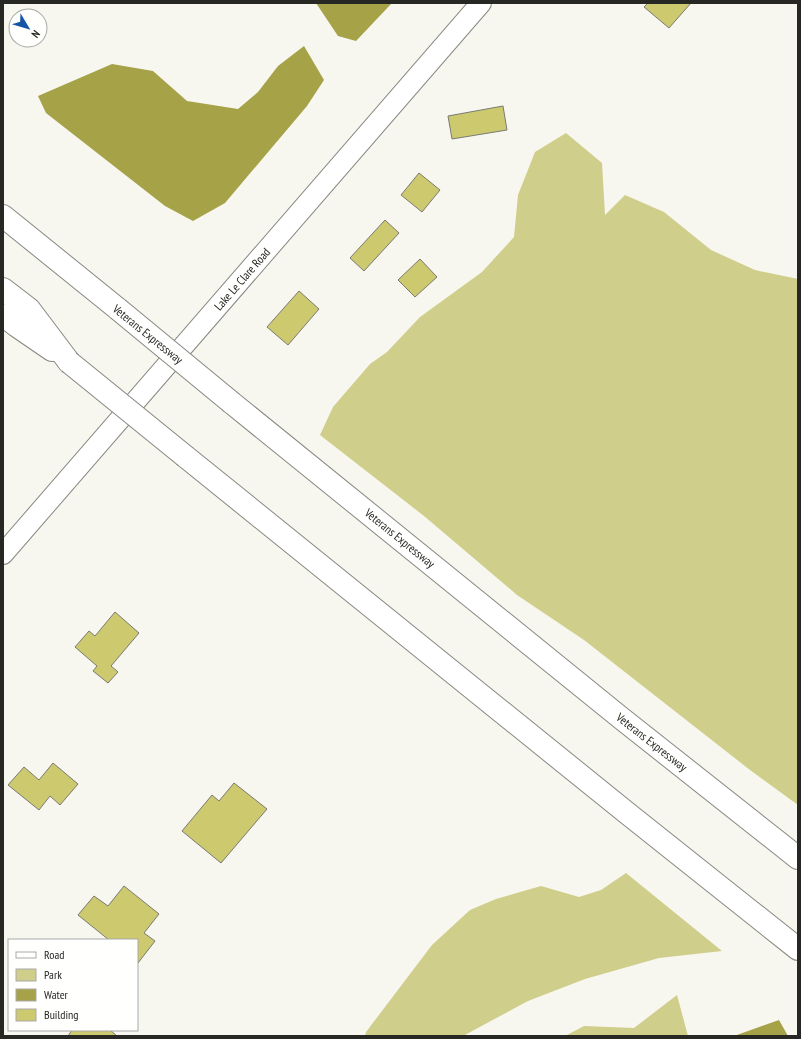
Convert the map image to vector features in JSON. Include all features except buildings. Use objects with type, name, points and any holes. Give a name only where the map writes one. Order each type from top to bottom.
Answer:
[{"type":"highway","name":"Veterans Expressway","points":[[3,216],[615,713],[798,858]]},
{"type":"highway","points":[[3,289],[28,309],[69,362]]},
{"type":"highway","points":[[3,315],[69,362],[608,798],[798,949]]},
{"type":"street","name":"Lake Le Clare Road","points":[[3,554],[481,3]]},
{"type":"green space","points":[[566,133],[602,163],[605,215],[625,195],[664,212],[711,250],[755,270],[798,279],[798,805],[750,770],[584,640],[517,595],[424,516],[320,435],[333,407],[370,364],[387,352],[420,317],[482,272],[514,237],[518,195],[535,152]]},
{"type":"green space","points":[[626,873],[722,951],[659,958],[585,979],[528,1001],[463,1036],[365,1036],[366,1032],[432,945],[470,910],[496,899],[541,886],[579,897],[601,890]]},
{"type":"green space","points":[[677,995],[688,1036],[565,1036],[584,1026],[634,1028]]},
{"type":"water","points":[[316,3],[392,3],[356,41],[338,36]]},
{"type":"water","points":[[304,46],[324,80],[307,106],[225,203],[193,221],[165,206],[46,113],[38,96],[112,64],[153,71],[187,101],[238,109],[258,92],[278,66]]},
{"type":"water","points":[[779,1020],[788,1036],[734,1036]]}]
